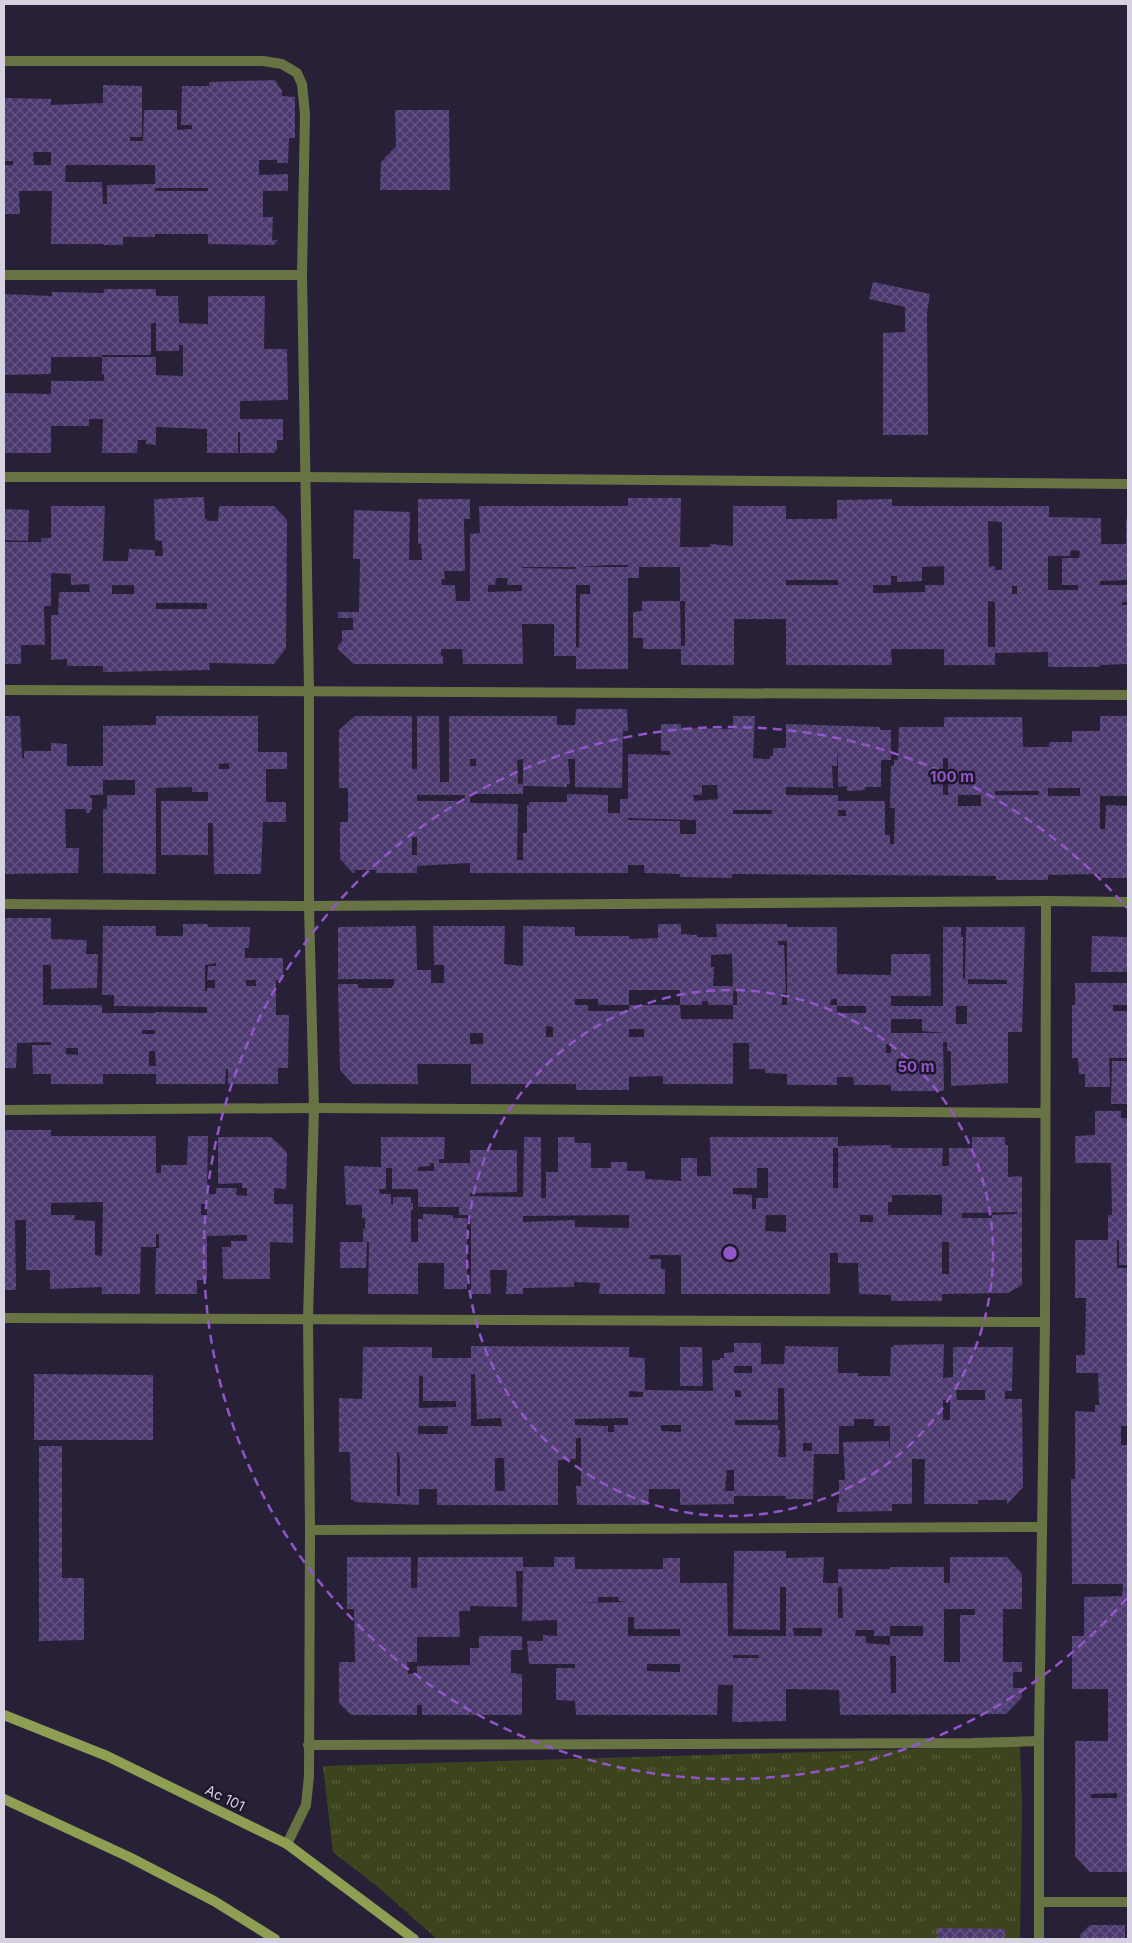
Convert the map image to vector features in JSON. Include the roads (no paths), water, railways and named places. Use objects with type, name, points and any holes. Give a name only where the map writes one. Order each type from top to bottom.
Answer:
[{"type":"street","points":[[4,62],[263,62],[282,64],[297,72],[302,84],[305,114],[302,275],[309,690],[309,906],[314,1108],[308,1318],[310,1530],[309,1776],[306,1805],[287,1844]]},
{"type":"street","points":[[4,274],[302,275]]},
{"type":"street","points":[[4,477],[305,477],[1128,484]]},
{"type":"street","points":[[4,690],[1128,695]]},
{"type":"street","points":[[1040,1939],[1039,1742],[1045,1322],[1046,901]]},
{"type":"street","points":[[4,904],[309,906],[1128,902]]},
{"type":"street","points":[[4,1110],[314,1108],[1045,1114]]},
{"type":"street","points":[[4,1318],[1045,1322]]},
{"type":"street","points":[[310,1530],[1042,1527]]},
{"type":"street","name":"Ac 101","points":[[4,1715],[107,1756],[287,1844],[414,1939]]},
{"type":"street","points":[[308,1745],[1039,1742]]},
{"type":"street","points":[[4,1799],[138,1861],[214,1901],[275,1939]]},
{"type":"street","points":[[1039,1902],[1128,1902]]}]
